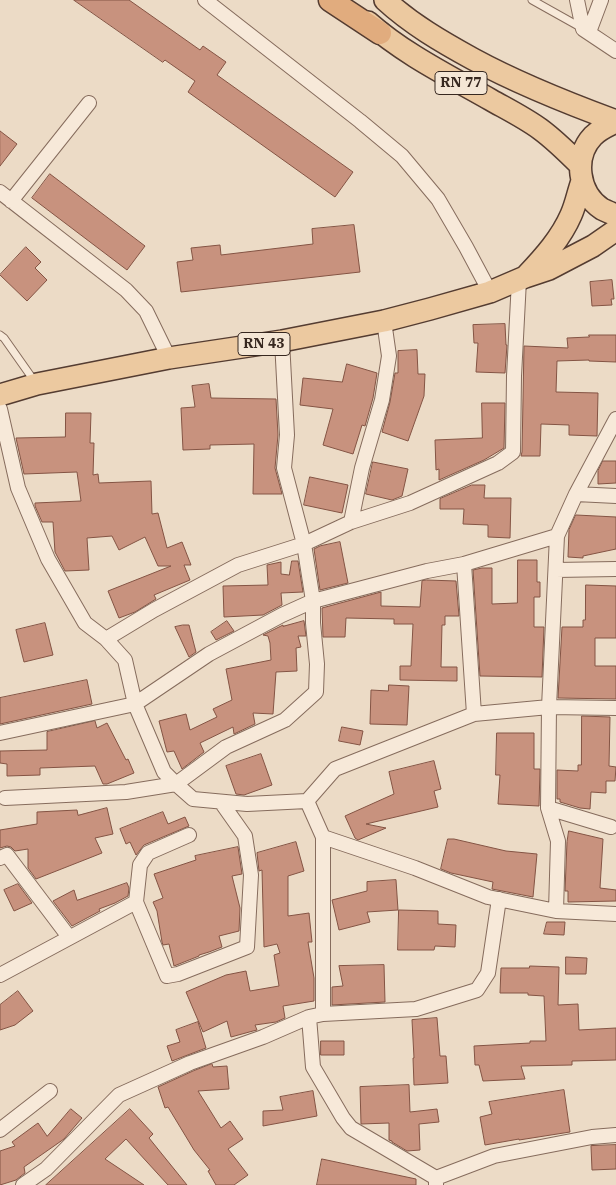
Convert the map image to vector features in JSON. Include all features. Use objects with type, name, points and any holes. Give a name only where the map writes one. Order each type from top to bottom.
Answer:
[{"type":"highway","points":[[330,0],[380,33]]},
{"type":"main road","name":"RN 77","points":[[343,0],[380,33],[437,70],[534,125],[556,141],[581,173]]},
{"type":"main road","name":"RN 77","points":[[384,0],[400,14],[447,44],[494,70],[561,101],[616,122]]},
{"type":"main road","points":[[522,279],[546,254],[564,230],[572,214],[584,150],[592,137],[603,128],[616,122]]},
{"type":"main road","points":[[581,173],[589,197],[602,209],[616,215]]},
{"type":"main road","points":[[522,279],[548,269],[593,246],[616,230]]},
{"type":"main road","name":"RN 43","points":[[0,395],[37,384],[169,358],[282,341],[384,321],[490,292],[522,279]]},
{"type":"street","points":[[205,0],[402,156],[438,199],[490,292]]},
{"type":"street","points":[[577,0],[586,30],[616,51]]},
{"type":"street","points":[[586,30],[601,0]]},
{"type":"street","points":[[89,103],[6,197],[126,290],[146,311],[169,358]]},
{"type":"street","points":[[106,639],[154,610],[238,565],[304,544],[351,522],[410,503],[498,463],[513,452],[514,376],[522,279]]},
{"type":"street","points":[[351,522],[362,468],[382,400],[390,356],[384,321]]},
{"type":"street","points":[[5,798],[126,792],[176,784],[226,747],[285,720],[316,692],[318,664],[313,623],[313,601],[304,544],[284,468],[288,434],[282,341]]},
{"type":"street","points":[[0,409],[18,488],[48,559],[85,623],[106,639],[125,660],[135,704],[164,772],[193,799],[247,804],[307,801],[335,769],[474,714],[549,707],[616,708]]},
{"type":"street","points":[[556,911],[558,841],[548,808],[549,707],[557,536],[576,494],[616,419]]},
{"type":"street","points":[[576,494],[616,496]]},
{"type":"street","points":[[0,733],[135,704],[209,654],[282,615],[313,601],[427,571],[464,564],[557,536]]},
{"type":"street","points":[[464,564],[474,714]]},
{"type":"street","points":[[556,570],[616,569]]},
{"type":"street","points":[[307,801],[324,837],[324,1014]]},
{"type":"street","points":[[189,835],[148,853],[140,865],[136,902],[167,976],[178,974],[247,947],[252,875],[245,836],[222,802]]},
{"type":"street","points":[[548,808],[611,827]]},
{"type":"street","points":[[324,837],[414,868],[488,897],[556,911],[616,914]]},
{"type":"street","points":[[0,858],[6,855],[69,937]]},
{"type":"street","points":[[23,1185],[46,1169],[120,1095],[190,1063],[263,1037],[309,1017],[324,1014],[416,1009],[477,990],[488,973],[499,899]]},
{"type":"street","points":[[0,975],[136,902]]},
{"type":"street","points":[[309,1017],[312,1067],[342,1118],[351,1128],[436,1181],[494,1156],[592,1137],[616,1135]]},
{"type":"street","points":[[0,1130],[50,1091]]},
{"type":"lane","points":[[532,0],[586,30]]},
{"type":"lane","points":[[0,335],[37,384]]},
{"type":"building","points":[[74,0],[129,0],[200,50],[203,46],[226,62],[217,75],[353,172],[335,197],[188,92],[195,81],[165,60],[163,62]]},
{"type":"building","points":[[0,131],[17,144],[0,166]]},
{"type":"building","points":[[50,174],[145,246],[127,270],[32,198]]},
{"type":"building","points":[[354,225],[360,272],[181,292],[177,262],[193,260],[191,248],[220,245],[221,255],[313,244],[312,229]]},
{"type":"building","points":[[26,247],[41,262],[35,268],[47,280],[27,301],[0,275]]},
{"type":"building","points":[[612,280],[614,299],[611,299],[612,305],[592,306],[590,282]]},
{"type":"building","points":[[505,324],[507,345],[505,373],[476,372],[478,343],[474,343],[473,325]]},
{"type":"building","points":[[589,335],[616,335],[616,362],[589,360],[557,361],[556,392],[598,393],[597,436],[569,435],[569,425],[541,424],[540,456],[521,456],[524,346],[568,348],[567,338],[589,337]]},
{"type":"building","points":[[417,350],[418,374],[425,374],[424,396],[408,441],[382,432],[395,373],[398,373],[398,351]]},
{"type":"building","points":[[347,364],[377,373],[373,398],[365,426],[362,425],[353,454],[323,445],[333,409],[300,405],[303,378],[342,382]]},
{"type":"building","points":[[209,384],[211,398],[276,399],[278,435],[275,468],[282,494],[253,494],[254,444],[210,445],[210,449],[183,450],[181,408],[195,407],[192,386]]},
{"type":"building","points":[[482,403],[505,403],[504,448],[484,460],[439,480],[439,469],[436,470],[435,440],[482,438]]},
{"type":"building","points":[[66,413],[91,413],[90,443],[94,443],[93,475],[98,474],[99,483],[151,481],[152,514],[158,513],[167,548],[182,542],[191,565],[184,565],[190,580],[154,595],[156,599],[135,612],[119,618],[108,591],[171,566],[158,566],[145,537],[119,550],[112,536],[87,538],[89,570],[65,571],[55,552],[53,522],[42,522],[35,503],[81,501],[77,472],[24,474],[16,438],[65,437]]},
{"type":"building","points":[[603,461],[616,461],[616,483],[598,484],[598,471]]},
{"type":"building","points":[[373,462],[408,469],[402,496],[392,500],[366,494]]},
{"type":"building","points":[[310,477],[348,485],[342,513],[304,505]]},
{"type":"building","points":[[472,485],[485,485],[484,498],[511,498],[510,538],[488,537],[488,525],[463,524],[464,509],[440,509],[440,499]]},
{"type":"building","points":[[576,515],[616,517],[616,549],[583,556],[583,558],[568,557],[569,530]]},
{"type":"building","points":[[340,542],[348,583],[320,590],[314,549]]},
{"type":"building","points":[[518,560],[537,560],[537,582],[540,582],[540,597],[534,597],[534,627],[544,627],[542,677],[480,676],[473,570],[492,568],[492,604],[517,603]]},
{"type":"building","points":[[292,561],[298,561],[303,592],[281,593],[282,605],[263,615],[224,617],[223,586],[268,585],[267,565],[281,562],[281,574],[289,575]]},
{"type":"building","points":[[422,581],[456,581],[459,616],[445,616],[445,625],[442,625],[441,667],[457,667],[457,681],[400,680],[400,666],[411,666],[413,624],[394,624],[394,619],[346,618],[345,637],[323,637],[322,608],[381,592],[381,606],[420,607]]},
{"type":"building","points":[[586,585],[616,586],[616,638],[595,638],[595,666],[616,666],[616,699],[558,698],[562,627],[583,627]]},
{"type":"building","points":[[227,621],[234,631],[216,640],[211,632]]},
{"type":"building","points":[[304,621],[306,636],[298,636],[301,647],[296,648],[297,671],[276,672],[273,714],[253,713],[255,724],[234,734],[233,727],[200,743],[204,752],[182,769],[174,751],[167,752],[159,721],[186,714],[190,730],[217,717],[213,709],[232,700],[226,669],[271,660],[268,636],[263,635],[283,625]]},
{"type":"building","points":[[45,623],[53,655],[24,662],[16,630]]},
{"type":"building","points":[[189,625],[196,652],[189,657],[175,627]]},
{"type":"building","points":[[87,680],[92,704],[0,724],[0,698]]},
{"type":"building","points":[[389,685],[409,686],[407,725],[370,724],[371,690],[388,691]]},
{"type":"building","points":[[582,716],[610,717],[609,766],[616,767],[615,781],[606,781],[606,793],[591,792],[590,809],[560,802],[560,799],[557,799],[557,770],[578,771],[578,765],[581,765]]},
{"type":"building","points":[[95,721],[97,728],[107,723],[134,773],[103,784],[95,766],[40,768],[40,775],[7,776],[7,764],[0,763],[0,751],[47,750],[47,732]]},
{"type":"building","points":[[342,727],[363,731],[360,745],[339,741]]},
{"type":"building","points":[[497,733],[534,733],[534,769],[540,769],[539,806],[498,804],[500,775],[496,775]]},
{"type":"building","points":[[261,754],[272,785],[244,795],[236,794],[226,766]]},
{"type":"building","points":[[434,761],[441,789],[434,791],[438,807],[366,824],[386,828],[358,840],[355,838],[345,816],[394,794],[389,772]]},
{"type":"building","points":[[107,808],[113,834],[95,838],[102,853],[36,879],[28,868],[28,849],[15,851],[7,846],[0,848],[0,830],[37,824],[37,812],[77,810],[78,815]]},
{"type":"building","points":[[163,812],[168,824],[185,817],[189,826],[144,845],[136,855],[130,842],[126,844],[120,829]]},
{"type":"building","points":[[569,831],[603,839],[600,888],[616,890],[616,901],[568,902],[568,891],[565,891]]},
{"type":"building","points":[[448,839],[506,851],[537,854],[533,897],[492,889],[493,882],[441,869]]},
{"type":"building","points":[[296,842],[304,871],[288,876],[288,916],[309,913],[312,942],[308,942],[314,978],[314,1001],[283,1006],[285,1018],[276,1022],[255,1025],[257,1030],[231,1037],[227,1021],[203,1032],[186,992],[226,975],[246,971],[250,991],[279,986],[274,955],[280,953],[277,944],[264,947],[262,870],[259,871],[257,853]]},
{"type":"building","points":[[238,847],[242,874],[232,876],[240,908],[239,931],[219,936],[222,947],[174,966],[169,944],[163,945],[162,942],[157,911],[153,902],[163,898],[154,874],[196,860],[195,856]]},
{"type":"building","points":[[396,880],[398,910],[367,912],[370,922],[339,930],[332,900],[367,891],[367,882]]},
{"type":"building","points":[[127,883],[129,888],[128,896],[99,909],[100,911],[72,926],[53,901],[74,890],[77,900]]},
{"type":"building","points":[[18,884],[32,903],[14,911],[4,890]]},
{"type":"building","points":[[399,910],[438,911],[438,924],[456,925],[455,947],[435,946],[434,950],[398,950]]},
{"type":"building","points":[[547,922],[565,922],[564,935],[544,934]]},
{"type":"building","points":[[566,957],[587,958],[586,974],[566,974]]},
{"type":"building","points":[[384,965],[385,1002],[332,1005],[332,987],[343,986],[339,966]]},
{"type":"building","points":[[530,966],[559,967],[558,1005],[578,1004],[579,1030],[616,1028],[616,1060],[572,1061],[572,1065],[521,1066],[525,1079],[483,1081],[479,1065],[475,1065],[474,1046],[546,1041],[544,996],[528,995],[528,993],[500,993],[501,968],[529,968]]},
{"type":"building","points":[[18,991],[33,1011],[15,1025],[0,1030],[0,1005]]},
{"type":"building","points":[[437,1018],[440,1056],[446,1056],[448,1083],[414,1085],[412,1020]]},
{"type":"building","points":[[198,1022],[206,1048],[172,1061],[167,1046],[180,1042],[176,1030]]},
{"type":"building","points":[[321,1041],[344,1041],[344,1055],[321,1055]]},
{"type":"building","points":[[212,1064],[213,1067],[227,1066],[229,1089],[198,1091],[221,1128],[230,1121],[243,1139],[228,1149],[248,1175],[234,1185],[216,1185],[208,1171],[210,1170],[194,1150],[168,1107],[165,1108],[158,1087]]},
{"type":"building","points":[[409,1085],[410,1112],[437,1109],[439,1122],[419,1124],[420,1150],[407,1151],[389,1140],[389,1123],[361,1124],[360,1087]]},
{"type":"building","points":[[564,1090],[570,1132],[485,1145],[480,1117],[492,1114],[489,1102]]},
{"type":"building","points":[[313,1091],[317,1116],[263,1126],[263,1111],[283,1110],[280,1097]]},
{"type":"building","points":[[71,1109],[82,1118],[64,1139],[24,1167],[25,1173],[16,1180],[0,1185],[0,1151],[15,1146],[12,1142],[38,1123],[47,1136]]},
{"type":"building","points":[[130,1109],[153,1134],[149,1138],[187,1185],[168,1185],[126,1139],[105,1159],[144,1185],[46,1185]]},
{"type":"building","points":[[616,1145],[616,1169],[592,1170],[591,1146]]},
{"type":"building","points":[[322,1159],[416,1179],[416,1185],[317,1185]]}]
